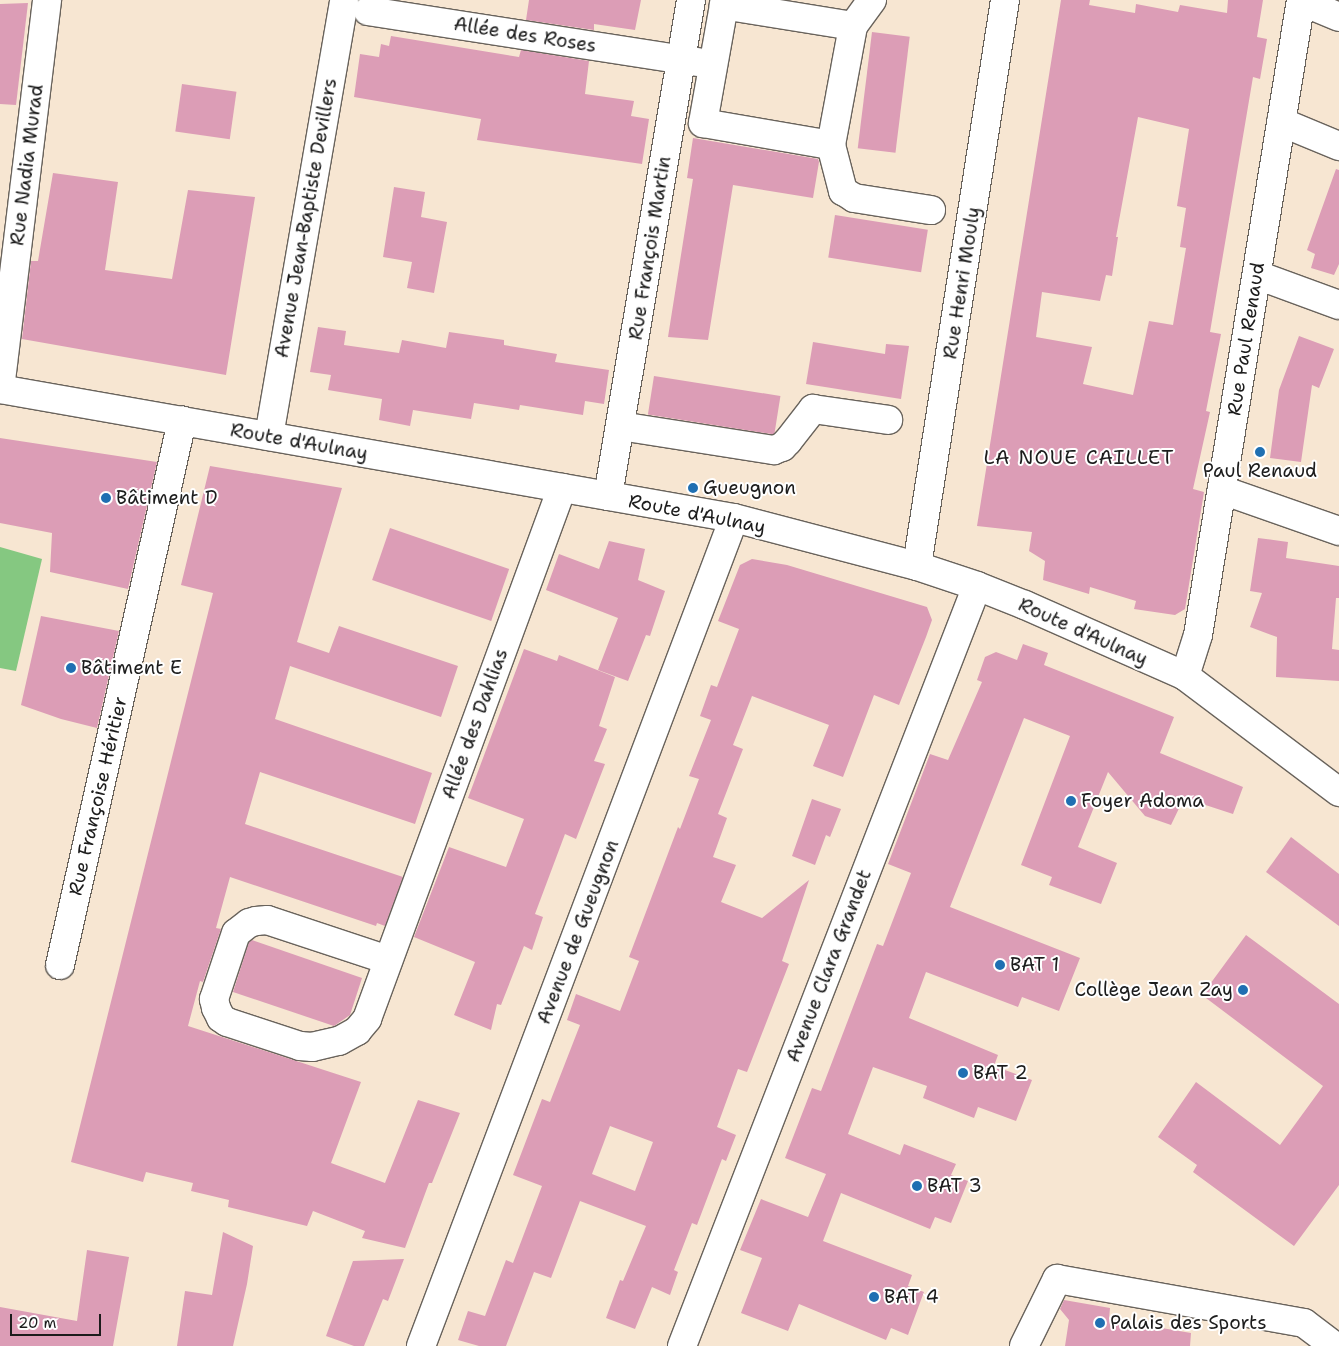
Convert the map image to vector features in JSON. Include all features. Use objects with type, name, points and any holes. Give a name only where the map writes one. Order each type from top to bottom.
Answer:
[{"type":"street","name":"Rue Nadia Murad","points":[[0,389],[47,0]]},
{"type":"street","name":"Avenue Jean-Baptiste Devillers","points":[[269,436],[344,0]]},
{"type":"street","name":"Rue François Martin","points":[[608,496],[691,0]]},
{"type":"street","points":[[872,0],[853,26],[831,145],[844,191],[854,198],[931,210]]},
{"type":"street","name":"Rue Henri Mouly","points":[[918,566],[1005,0]]},
{"type":"street","points":[[1301,0],[1339,17]]},
{"type":"street","name":"Rue Paul Renaud","points":[[1185,676],[1198,635],[1301,0]]},
{"type":"street","points":[[831,145],[703,123],[724,6],[853,26]]},
{"type":"street","name":"Allée des Roses","points":[[368,11],[714,64]]},
{"type":"street","points":[[1281,122],[1339,146]]},
{"type":"street","points":[[1256,275],[1339,305]]},
{"type":"street","name":"Route d'Aulnay","points":[[0,389],[734,518],[918,566],[977,586],[1185,676],[1339,792]]},
{"type":"street","points":[[620,426],[774,450],[788,441],[814,409],[888,420]]},
{"type":"street","name":"Rue Françoise Héritier","points":[[60,965],[182,421]]},
{"type":"street","name":"Allée des Dahlias","points":[[388,960],[267,920],[249,922],[236,933],[214,999],[216,1008],[221,1018],[227,1022],[300,1046],[324,1046],[345,1038],[357,1031],[367,1019],[562,488]]},
{"type":"street","points":[[1222,490],[1339,530]]},
{"type":"street","name":"Avenue de Gueugnon","points":[[421,1346],[734,518]]},
{"type":"street","name":"Avenue Clara Grandet","points":[[682,1346],[977,586]]},
{"type":"street","points":[[1024,1346],[1057,1279],[1304,1323],[1334,1346]]},
{"type":"green space","points":[[0,547],[42,559],[16,671],[0,668]]},
{"type":"building","points":[[529,0],[641,0],[635,30],[594,24],[594,30],[526,20]]},
{"type":"building","points":[[1061,0],[1090,0],[1089,5],[1135,13],[1136,4],[1178,12],[1180,5],[1227,13],[1228,0],[1263,0],[1257,37],[1267,39],[1260,79],[1253,77],[1210,332],[1221,334],[1206,411],[1210,412],[1193,489],[1204,492],[1185,609],[1175,615],[1134,609],[1136,601],[1090,587],[1089,594],[1043,580],[1045,561],[1029,551],[1032,532],[977,526]],"holes":[[[1138,117],[1189,129],[1177,206],[1186,208],[1180,247],[1186,248],[1173,325],[1149,321],[1133,395],[1083,384],[1092,347],[1036,337],[1042,292],[1100,301],[1106,275],[1112,276],[1118,237],[1116,237]]]},
{"type":"building","points":[[28,3],[16,105],[0,104],[0,4]]},
{"type":"building","points":[[872,32],[910,37],[895,153],[858,148]]},
{"type":"building","points":[[391,36],[519,57],[521,50],[589,61],[585,94],[634,101],[631,116],[649,119],[642,164],[477,140],[481,119],[354,97],[360,54],[379,57],[381,44],[389,46]]},
{"type":"building","points":[[182,84],[236,92],[230,139],[175,132]]},
{"type":"building","points":[[693,138],[818,159],[819,162],[813,198],[733,185],[708,340],[668,337],[693,179],[687,178]]},
{"type":"building","points":[[1336,169],[1339,170],[1339,264],[1334,275],[1311,268],[1315,254],[1307,250]]},
{"type":"building","points":[[53,173],[118,182],[105,270],[172,279],[188,190],[255,197],[226,375],[22,339],[31,261],[38,261]]},
{"type":"building","points":[[394,187],[425,192],[421,217],[447,222],[434,293],[407,288],[412,262],[383,257]]},
{"type":"building","points":[[835,215],[928,230],[921,272],[828,257]]},
{"type":"building","points":[[318,327],[346,331],[344,345],[399,353],[402,340],[446,348],[449,332],[504,340],[504,345],[557,354],[555,362],[609,370],[604,404],[585,401],[583,415],[520,405],[519,410],[474,403],[471,419],[413,410],[410,426],[379,420],[382,399],[328,390],[331,375],[310,372]]},
{"type":"building","points":[[1299,336],[1334,349],[1319,388],[1312,385],[1301,462],[1270,458],[1279,390]]},
{"type":"building","points":[[813,342],[885,354],[886,344],[909,346],[901,399],[806,384]]},
{"type":"building","points":[[654,376],[780,396],[774,435],[648,415]]},
{"type":"building","name":"Bâtiment D","points":[[0,438],[157,462],[128,589],[50,572],[52,533],[0,523]]},
{"type":"building","points":[[210,466],[342,488],[297,642],[329,653],[339,626],[458,666],[441,717],[290,666],[275,719],[432,773],[415,824],[260,772],[245,824],[403,877],[385,926],[377,923],[376,926],[230,877],[216,928],[221,929],[203,982],[200,981],[188,1026],[361,1082],[331,1163],[385,1183],[418,1100],[460,1113],[432,1183],[429,1183],[405,1248],[362,1238],[365,1231],[313,1211],[307,1226],[228,1207],[229,1200],[191,1191],[193,1183],[146,1172],[143,1182],[71,1162],[213,593],[181,585]]},
{"type":"building","points":[[390,528],[509,569],[491,621],[372,580]]},
{"type":"building","points":[[1258,538],[1288,542],[1286,558],[1339,566],[1339,598],[1336,598],[1332,649],[1339,650],[1339,681],[1276,677],[1277,637],[1250,627],[1262,593],[1250,591]]},
{"type":"building","points":[[609,541],[645,549],[638,580],[665,591],[650,636],[646,635],[628,681],[598,670],[618,618],[546,590],[559,554],[599,569]]},
{"type":"building","points":[[752,559],[787,565],[927,607],[932,620],[899,705],[874,695],[843,777],[813,766],[829,725],[752,696],[733,745],[743,749],[718,814],[727,818],[713,857],[736,865],[721,902],[762,918],[809,880],[782,961],[789,964],[747,1072],[738,1069],[717,1127],[736,1135],[726,1161],[722,1159],[697,1225],[692,1223],[674,1270],[678,1272],[670,1295],[652,1287],[635,1329],[606,1318],[620,1280],[623,1281],[646,1226],[580,1201],[551,1278],[534,1272],[506,1346],[479,1346],[458,1340],[468,1311],[485,1316],[506,1260],[513,1263],[542,1186],[513,1175],[542,1099],[550,1102],[580,1025],[567,1020],[576,994],[620,1011],[639,961],[629,957],[678,827],[680,829],[699,779],[689,776],[711,720],[700,716],[711,685],[717,687],[739,629],[718,621],[740,565]],"holes":[[[610,1126],[653,1142],[635,1191],[592,1174]]]},
{"type":"building","name":"Bâtiment E","points":[[41,616],[119,631],[97,728],[61,719],[21,705]]},
{"type":"building","points":[[1023,644],[1048,653],[1044,665],[1174,717],[1160,753],[1243,787],[1233,814],[1184,798],[1171,825],[1145,816],[1108,772],[1078,847],[1117,863],[1101,904],[1049,885],[1052,877],[1021,865],[1070,736],[1024,718],[950,907],[1080,958],[1059,1011],[1022,997],[1018,1007],[926,972],[909,1018],[998,1055],[994,1066],[1032,1080],[1016,1121],[978,1107],[974,1118],[923,1098],[927,1086],[873,1067],[848,1134],[900,1155],[904,1144],[956,1164],[951,1175],[968,1181],[951,1223],[935,1217],[930,1229],[841,1193],[823,1241],[912,1275],[908,1286],[924,1292],[908,1335],[891,1328],[886,1340],[799,1304],[788,1331],[741,1313],[762,1258],[740,1250],[761,1199],[808,1217],[826,1174],[785,1158],[812,1088],[821,1091],[877,944],[883,946],[911,873],[888,864],[930,754],[948,760],[982,682],[977,680],[985,657],[996,652],[1017,660]]},
{"type":"building","points":[[524,649],[557,661],[559,655],[615,677],[599,726],[607,729],[594,761],[605,764],[576,839],[565,834],[535,914],[543,917],[532,950],[524,946],[501,1005],[497,1004],[491,1030],[454,1015],[475,962],[414,937],[449,847],[506,867],[524,819],[468,798]]},
{"type":"building","points":[[812,799],[841,809],[830,837],[826,835],[815,865],[792,856]]},
{"type":"building","points":[[1291,837],[1339,874],[1339,926],[1266,872]]},
{"type":"building","points":[[1246,935],[1339,1004],[1339,1185],[1294,1246],[1193,1172],[1197,1165],[1158,1137],[1196,1082],[1280,1145],[1323,1086],[1202,995]]},
{"type":"building","points":[[252,940],[362,978],[350,1015],[334,1026],[233,992],[249,942]]},
{"type":"building","points":[[223,1232],[253,1246],[247,1284],[233,1346],[177,1346],[185,1291],[212,1295]]},
{"type":"building","points":[[87,1250],[129,1257],[113,1346],[0,1346],[0,1307],[77,1321]]},
{"type":"building","points":[[404,1259],[388,1301],[383,1299],[364,1346],[354,1346],[326,1336],[353,1261]]},
{"type":"building","name":"Palais des Sports","points":[[1064,1300],[1110,1308],[1109,1319],[1191,1333],[1190,1346],[1065,1346],[1069,1320],[1060,1309]]},
{"type":"place","name":"Paul Renaud","points":[[1260,452]]},
{"type":"place","name":"Gueugnon","points":[[693,488]]},
{"type":"place","name":"Bâtiment D","points":[[106,498]]},
{"type":"place","name":"Bâtiment E","points":[[71,668]]},
{"type":"place","name":"Foyer Adoma","points":[[1071,801]]},
{"type":"place","name":"BAT 1","points":[[1000,965]]},
{"type":"place","name":"Collège Jean Zay","points":[[1243,990]]},
{"type":"place","name":"BAT 2","points":[[963,1073]]},
{"type":"place","name":"BAT 3","points":[[917,1186]]},
{"type":"place","name":"BAT 4","points":[[874,1297]]},
{"type":"place","name":"Palais des Sports","points":[[1100,1323]]},
{"type":"district","name":"LA NOUE CAILLET","points":[[1079,457]]}]
